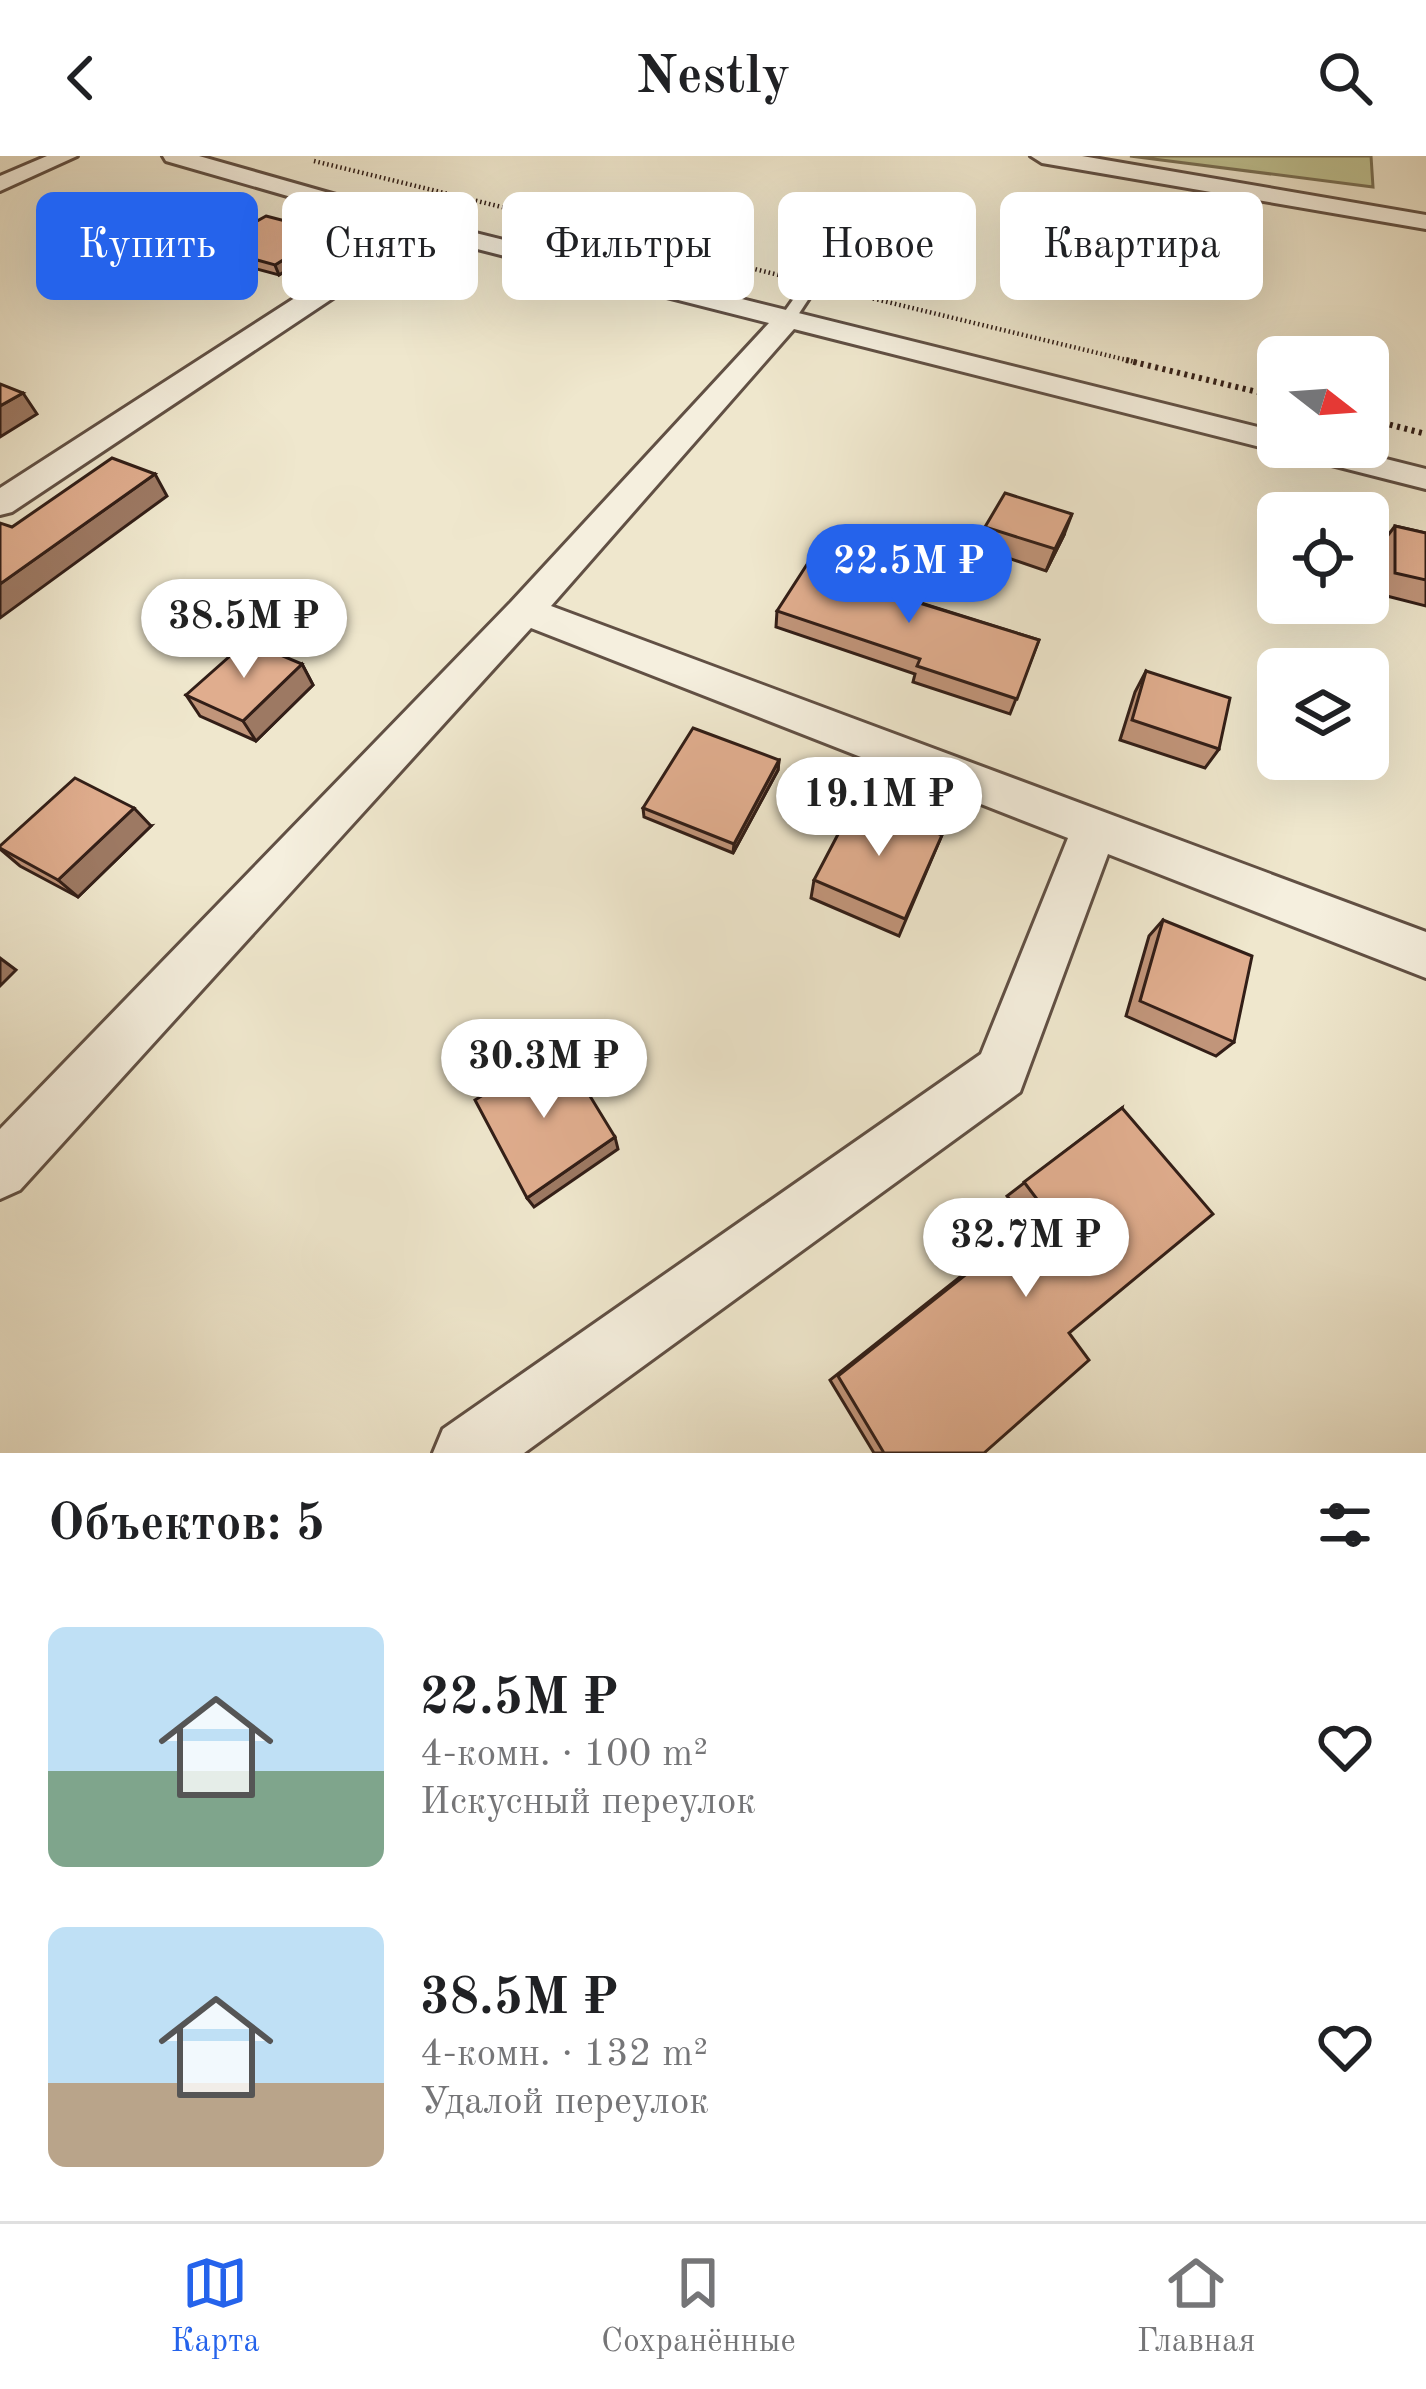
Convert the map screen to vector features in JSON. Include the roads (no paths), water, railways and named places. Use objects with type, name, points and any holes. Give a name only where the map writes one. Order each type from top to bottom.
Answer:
[{"type":"street","points":[[0,184],[66,156]]},
{"type":"street","points":[[174,156],[300,192]]},
{"type":"street","points":[[1042,156],[1426,222]]},
{"type":"street","points":[[478,241],[1257,437]]},
{"type":"street","points":[[0,504],[311,300]]},
{"type":"street","points":[[0,1170],[525,611],[786,320]]},
{"type":"street","points":[[1385,468],[1426,478]]},
{"type":"street","points":[[525,611],[1426,956]]},
{"type":"street","points":[[467,1453],[1001,1073],[1094,829]]},
{"type":"lane","points":[[786,320],[800,300]]}]
